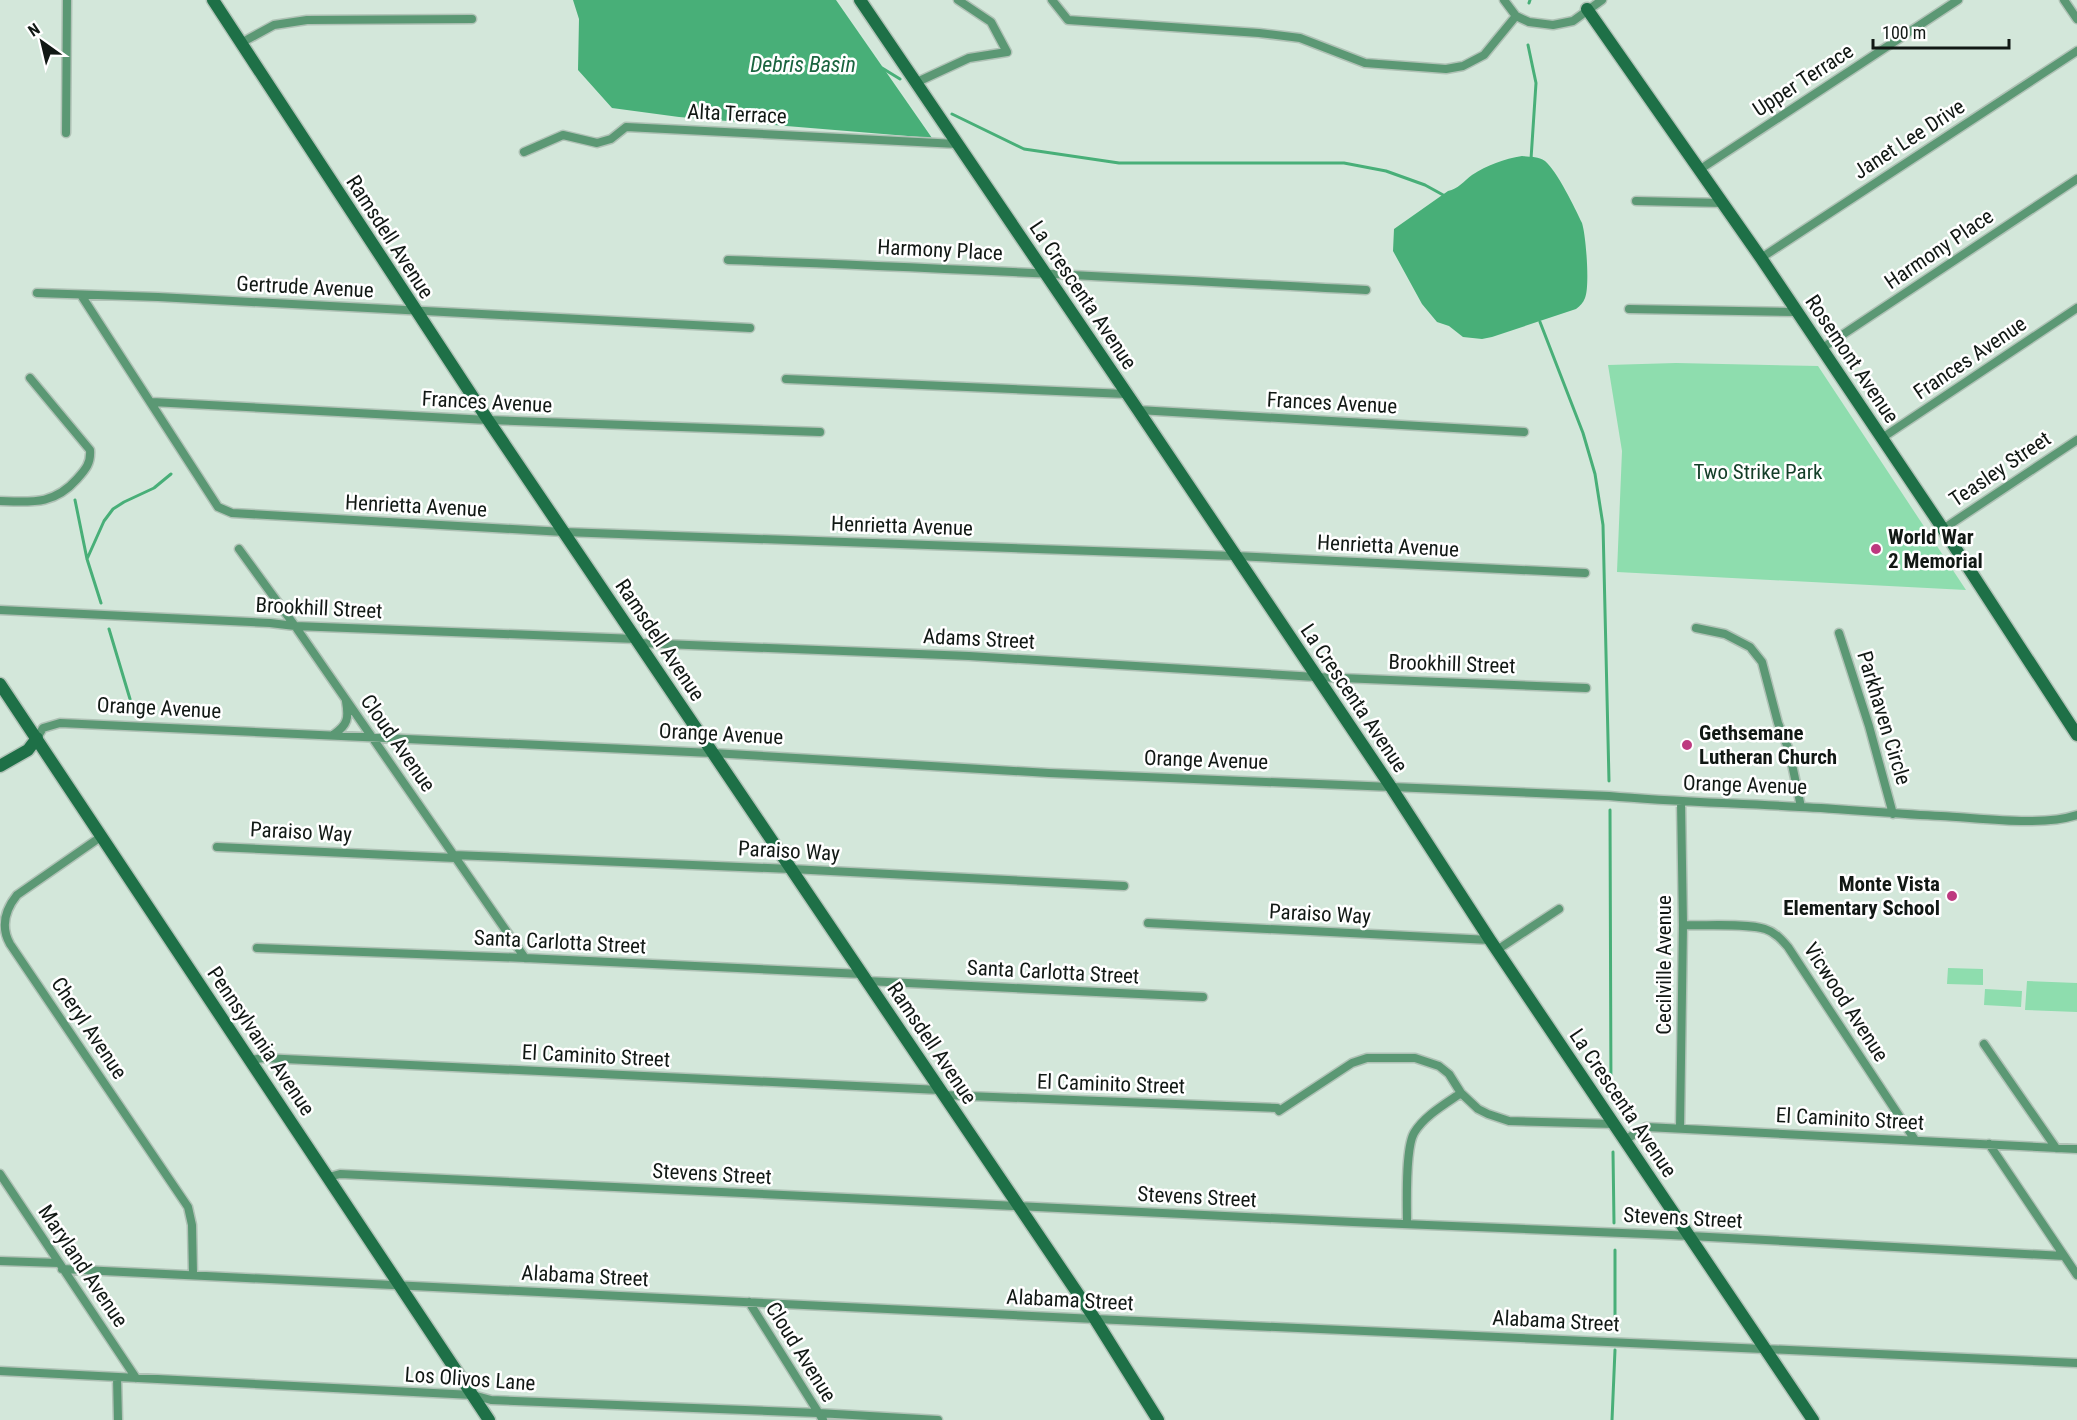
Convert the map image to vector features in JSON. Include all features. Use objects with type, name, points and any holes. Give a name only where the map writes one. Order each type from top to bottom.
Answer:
[{"type":"street","points":[[66,133],[67,0]]},
{"type":"street","name":"Ramsdell Avenue","points":[[213,0],[415,311],[1095,1319],[1158,1420]]},
{"type":"street","name":"La Crescenta Avenue","points":[[860,0],[1138,410],[1391,788],[1493,945],[1813,1420]]},
{"type":"street","points":[[915,83],[969,58],[1007,52],[991,22],[958,0]]},
{"type":"street","points":[[1052,0],[1068,20],[1300,38],[1365,63],[1446,69],[1463,66],[1484,55],[1516,16]]},
{"type":"street","points":[[1504,0],[1516,16],[1529,22],[1553,26],[1573,21],[1602,0]]},
{"type":"street","name":"Upper Terrace","points":[[1699,170],[1958,0]]},
{"type":"street","points":[[2064,0],[2077,19]]},
{"type":"street","name":"Rosemont Avenue","points":[[1587,9],[1761,258],[1943,529],[2077,735]]},
{"type":"street","points":[[241,43],[274,25],[307,20],[472,19]]},
{"type":"street","name":"Janet Lee Drive","points":[[1761,258],[2077,51]]},
{"type":"street","name":"Alta Terrace","points":[[524,152],[563,135],[597,143],[611,139],[626,127],[957,144]]},
{"type":"street","name":"Harmony Place","points":[[1821,349],[2077,179]]},
{"type":"street","points":[[1636,201],[1723,203]]},
{"type":"street","name":"Harmony Place","points":[[728,260],[1045,273],[1366,290]]},
{"type":"street","name":"Gertrude Avenue","points":[[37,293],[158,297],[750,328]]},
{"type":"street","points":[[81,295],[152,402]]},
{"type":"street","name":"Frances Avenue","points":[[1882,438],[2077,308]]},
{"type":"street","points":[[1629,309],[1796,312]]},
{"type":"street","points":[[0,501],[40,502],[58,496],[69,488],[86,469],[90,460],[90,450],[30,378]]},
{"type":"street","points":[[786,379],[1126,394]]},
{"type":"street","name":"Frances Avenue","points":[[152,402],[488,420],[820,432]]},
{"type":"street","name":"Henrietta Avenue","points":[[152,402],[218,507],[232,513],[564,532],[1235,556],[1585,573]]},
{"type":"street","name":"Frances Avenue","points":[[1138,410],[1524,432]]},
{"type":"street","name":"Teasley Street","points":[[1943,529],[2077,440]]},
{"type":"street","name":"Cloud Avenue","points":[[239,549],[346,698],[525,958]]},
{"type":"street","name":"Brookhill Street","points":[[0,610],[637,641]]},
{"type":"street","points":[[1696,628],[1725,634],[1750,646],[1762,662],[1778,723],[1789,750],[1801,807]]},
{"type":"street","name":"Parkhaven Circle","points":[[1839,633],[1869,726],[1893,813]]},
{"type":"street","name":"Adams Street","points":[[637,641],[969,656],[1316,677]]},
{"type":"street","name":"Brookhill Street","points":[[1316,677],[1586,688]]},
{"type":"street","name":"Pennsylvania Avenue","points":[[0,684],[489,1420]]},
{"type":"street","points":[[333,735],[347,723],[349,715],[346,698]]},
{"type":"street","name":"Orange Avenue","points":[[0,766],[28,750],[43,728],[60,723],[712,753],[1037,773],[1609,796],[1681,802],[2040,820],[2077,815]]},
{"type":"street","name":"Cecilville Avenue","points":[[1680,1128],[1683,925],[1681,802]]},
{"type":"street","name":"Cheryl Avenue","points":[[102,836],[17,895],[9,905],[4,919],[4,928],[10,944],[188,1207],[192,1225],[193,1274]]},
{"type":"street","name":"Paraiso Way","points":[[217,847],[791,869],[1124,886]]},
{"type":"street","points":[[1493,945],[1560,909]]},
{"type":"street","name":"Paraiso Way","points":[[1148,924],[1493,945]]},
{"type":"street","name":"Vicwood Avenue","points":[[1683,925],[1752,927],[1765,929],[1777,935],[1788,947],[1915,1140]]},
{"type":"street","name":"Santa Carlotta Street","points":[[257,948],[525,958],[1203,997]]},
{"type":"street","points":[[1984,1044],[2056,1149]]},
{"type":"street","name":"El Caminito Street","points":[[251,1060],[263,1058],[1278,1109],[1352,1063],[1367,1058],[1415,1058],[1439,1066],[1449,1074],[1461,1093],[1478,1109],[1509,1121],[1614,1124]]},
{"type":"street","points":[[1407,1223],[1410,1148],[1413,1134],[1434,1113],[1461,1093]]},
{"type":"street","name":"El Caminito Street","points":[[1624,1140],[1646,1127],[2077,1149]]},
{"type":"street","points":[[1989,1144],[2077,1275]]},
{"type":"street","name":"Maryland Avenue","points":[[0,1174],[136,1378]]},
{"type":"street","name":"Stevens Street","points":[[329,1177],[340,1174],[1019,1207],[1690,1236],[2064,1256]]},
{"type":"street","name":"Alabama Street","points":[[0,1261],[400,1285],[2077,1363]]},
{"type":"street","name":"Cloud Avenue","points":[[749,1302],[821,1417]]},
{"type":"street","name":"Los Olivos Lane","points":[[0,1371],[473,1395],[491,1400],[821,1417],[938,1420]]},
{"type":"street","points":[[117,1377],[118,1420]]},
{"type":"green space","name":"Two Strike Park","points":[[1676,363],[1818,366],[1966,590],[1617,572],[1622,451],[1608,365]]},
{"type":"green space","points":[[1948,968],[1983,969],[1983,985],[1947,984]]},
{"type":"green space","points":[[2027,981],[2077,983],[2077,1012],[2025,1010]]},
{"type":"green space","points":[[1985,989],[2022,991],[2021,1007],[1984,1005]]},
{"type":"water","name":"Debris Basin","points":[[573,0],[836,0],[932,138],[679,117],[612,108],[578,70],[579,19]]},
{"type":"water","points":[[1522,156],[1540,158],[1550,166],[1582,223],[1587,261],[1585,298],[1576,309],[1492,337],[1482,339],[1463,337],[1449,326],[1437,322],[1422,304],[1393,251],[1394,229],[1448,191],[1458,187],[1478,171]]},
{"type":"waterway","points":[[1528,45],[1536,83],[1531,159]]},
{"type":"waterway","points":[[882,68],[900,79]]},
{"type":"waterway","points":[[952,114],[1024,149],[1119,163],[1344,163],[1386,171],[1425,185],[1445,196]]},
{"type":"waterway","points":[[1540,322],[1583,433],[1595,474],[1603,525],[1609,781]]},
{"type":"waterway","points":[[87,559],[104,521],[113,509],[154,488],[171,474]]},
{"type":"waterway","points":[[75,500],[87,559],[101,603]]},
{"type":"waterway","points":[[109,629],[133,709]]},
{"type":"waterway","points":[[1610,810],[1611,1099]]},
{"type":"waterway","points":[[1613,1152],[1614,1223]]},
{"type":"waterway","points":[[1615,1250],[1615,1331]]},
{"type":"waterway","points":[[1612,1420],[1615,1350]]},
{"type":"place","name":"World War 2 Memorial","points":[[1876,549]]},
{"type":"place","name":"Gethsemane Lutheran Church","points":[[1687,745]]},
{"type":"place","name":"Monte Vista Elementary School","points":[[1952,896]]}]
